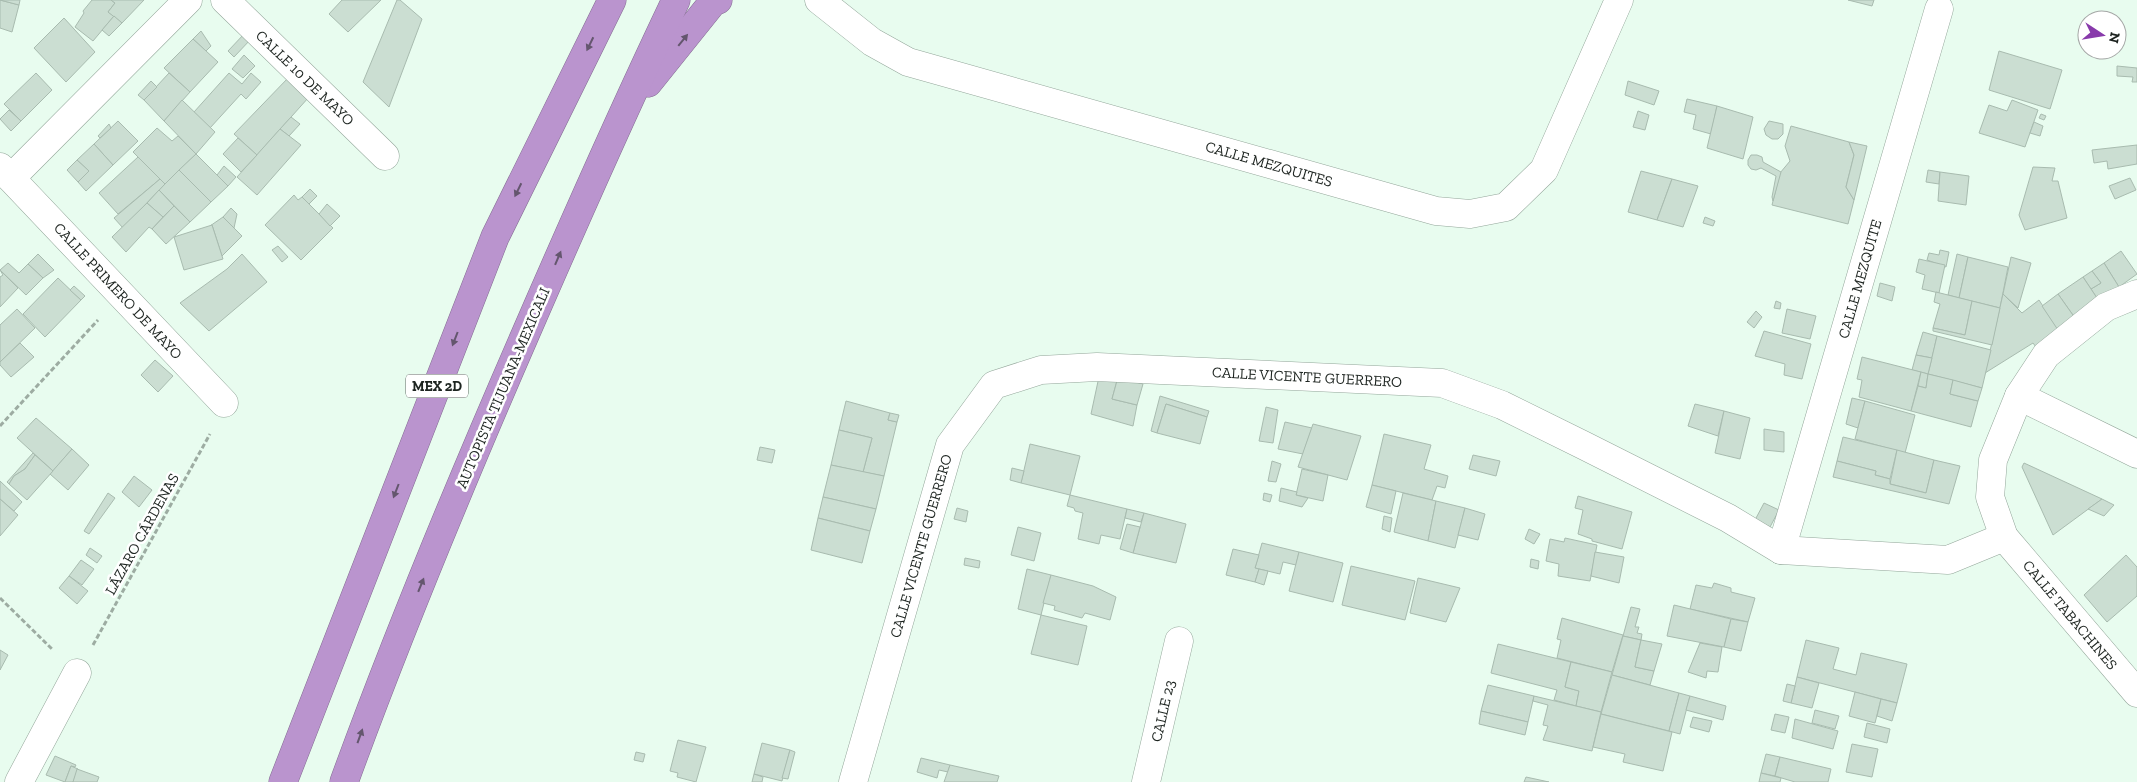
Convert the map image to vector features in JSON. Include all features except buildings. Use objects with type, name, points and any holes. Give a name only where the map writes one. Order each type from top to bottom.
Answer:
[{"type":"highway","name":"MEX 2D","points":[[283,782],[495,237],[612,0]]},
{"type":"highway","name":"AUTOPISTA TIJUANA-MEXICALI","points":[[344,782],[366,720],[475,450],[619,119],[676,0]]},
{"type":"highway","points":[[619,119],[713,2],[718,0]]},
{"type":"street","name":"CALLE PRIMERO DE MAYO","points":[[188,0],[6,172],[224,404]]},
{"type":"street","name":"CALLE 10 DE MAYO","points":[[225,0],[385,156]]},
{"type":"street","name":"CALLE MEZQUITES","points":[[819,0],[872,42],[908,62],[1436,211],[1470,214],[1506,208],[1544,170],[1619,0]]},
{"type":"street","name":"CALLE MEZQUITE","points":[[1781,550],[1939,9]]},
{"type":"street","points":[[2004,537],[1990,497],[1992,460],[2019,396],[2046,355],[2106,307],[2137,294]]},
{"type":"street","name":"CALLE VICENTE GUERRERO","points":[[852,782],[950,445],[994,385],[1041,370],[1097,367],[1442,383],[1502,405],[1728,518],[1781,550],[1948,560],[2004,537]]},
{"type":"street","points":[[2019,396],[2137,454]]},
{"type":"street","name":"CALLE TABACHINES","points":[[2004,537],[2137,693]]},
{"type":"street","name":"CALLE 23","points":[[1146,782],[1179,641]]},
{"type":"street","points":[[19,782],[77,674]]},
{"type":"path","points":[[0,426],[122,294]]},
{"type":"path","name":"LÁZARO CÁRDENAS","points":[[77,674],[218,420],[224,404]]},
{"type":"path","points":[[0,598],[77,674]]}]
